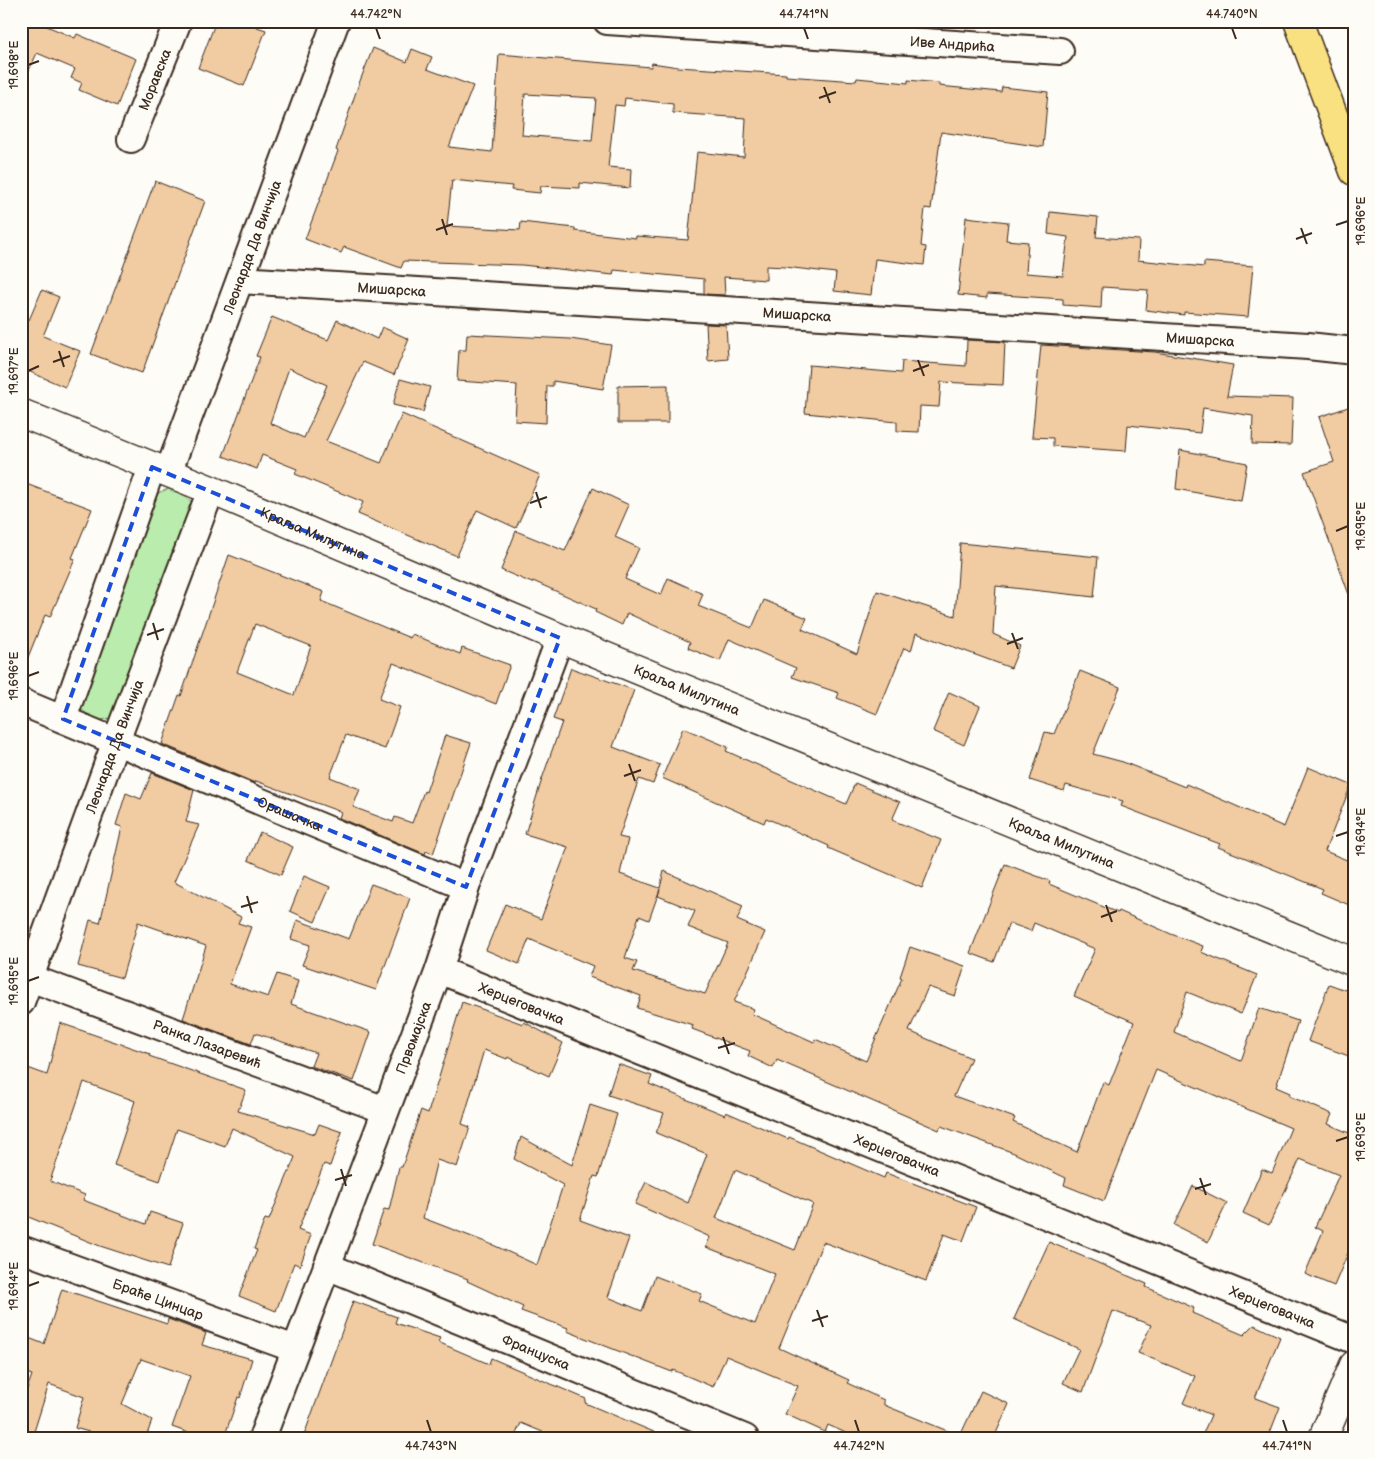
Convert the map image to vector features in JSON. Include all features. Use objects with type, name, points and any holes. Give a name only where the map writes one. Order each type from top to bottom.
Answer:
[{"type":"main road","points":[[1298,21],[1354,171]]},
{"type":"main road","name":"Краља Милутина","points":[[21,413],[211,490],[560,638],[1354,962]]},
{"type":"main road","points":[[1323,1438],[1354,1365]]},
{"type":"street","name":"Моравска","points":[[131,139],[178,21]]},
{"type":"street","name":"Леонарда Да Винчија","points":[[63,719],[160,470],[240,280],[336,21]]},
{"type":"street","name":"Иве Андрића","points":[[607,21],[1060,51]]},
{"type":"street","name":"Мишарска","points":[[240,280],[1308,346],[1354,351]]},
{"type":"street","name":"Леонарда Да Винчија","points":[[21,1002],[116,741],[211,490]]},
{"type":"street","name":"Првомајска","points":[[262,1438],[439,970],[466,887],[560,638]]},
{"type":"street","name":"Орашачка","points":[[21,702],[466,887]]},
{"type":"street","name":"Херцеговачка","points":[[439,970],[1354,1340]]},
{"type":"street","name":"Ранка Лазаревић","points":[[30,978],[385,1110]]},
{"type":"street","name":"Браће Цинцар","points":[[21,1249],[295,1349]]},
{"type":"street","name":"Француска","points":[[327,1266],[746,1438]]},
{"type":"highlighted area","points":[[152,467],[560,638],[466,887],[63,719]]},
{"type":"green space","points":[[168,489],[183,494],[194,506],[113,718],[95,721],[80,708],[153,498],[160,492]]},
{"type":"building","points":[[21,21],[35,21],[75,38],[77,34],[136,59],[117,106],[79,90],[82,83],[71,78],[75,69],[37,53],[21,88]]},
{"type":"building","points":[[216,21],[260,21],[257,27],[266,30],[244,86],[198,68]]},
{"type":"building","points":[[373,48],[407,62],[412,49],[432,57],[427,69],[473,86],[449,147],[492,152],[499,54],[651,67],[652,63],[678,67],[856,81],[857,78],[908,83],[908,80],[939,83],[939,86],[1001,92],[1002,87],[1048,92],[1043,147],[941,132],[931,209],[925,208],[921,246],[926,247],[924,265],[875,259],[871,295],[834,291],[836,273],[766,266],[766,280],[724,277],[725,295],[704,294],[704,279],[614,270],[613,275],[522,265],[404,261],[401,268],[344,247],[341,253],[305,239],[338,151],[336,150]],"holes":[[[525,94],[596,98],[592,141],[522,135]],[[625,98],[673,104],[673,113],[746,118],[744,157],[697,152],[688,240],[636,236],[636,238],[521,222],[520,230],[447,226],[452,180],[512,186],[511,190],[540,193],[541,186],[580,188],[580,183],[630,188],[631,169],[608,167],[615,105],[624,106]]]},
{"type":"building","points":[[155,181],[205,201],[142,373],[91,354]]},
{"type":"building","points":[[1050,212],[1098,217],[1096,237],[1139,240],[1138,260],[1204,267],[1204,262],[1253,266],[1248,317],[1184,312],[1184,315],[1146,310],[1148,290],[1102,287],[1101,308],[1063,305],[1063,299],[987,294],[987,298],[958,295],[966,217],[1008,222],[1006,240],[1028,242],[1026,273],[1063,276],[1068,237],[1048,234]]},
{"type":"building","points":[[42,290],[59,297],[43,336],[80,351],[65,387],[21,368],[21,317],[29,320]]},
{"type":"building","points":[[272,317],[328,340],[337,320],[377,339],[382,327],[409,339],[394,375],[363,362],[326,441],[381,463],[402,414],[540,475],[516,528],[477,510],[457,556],[358,514],[363,502],[295,474],[297,469],[262,455],[257,469],[223,456],[260,357],[256,356]],"holes":[[[289,368],[327,385],[304,438],[270,423]]]},
{"type":"building","points":[[706,324],[726,325],[728,359],[708,361]]},
{"type":"building","points":[[467,334],[570,339],[611,345],[603,389],[553,381],[553,386],[547,386],[546,423],[515,421],[517,385],[457,381],[459,350],[466,350]]},
{"type":"building","points":[[967,340],[1005,342],[1003,385],[941,382],[939,407],[920,406],[919,432],[897,431],[897,422],[805,413],[809,365],[901,373],[902,361],[966,366]]},
{"type":"building","points":[[1041,345],[1155,352],[1233,365],[1227,396],[1293,398],[1291,445],[1252,444],[1253,416],[1203,408],[1200,433],[1128,425],[1126,451],[1053,446],[1053,438],[1032,437]]},
{"type":"building","points":[[400,379],[430,387],[423,412],[393,405]]},
{"type":"building","points":[[668,385],[668,423],[618,423],[618,386]]},
{"type":"building","points":[[1354,405],[1354,600],[1351,600],[1304,472],[1334,462],[1319,417]]},
{"type":"building","points":[[1180,450],[1247,463],[1241,501],[1176,489]]},
{"type":"building","points":[[21,482],[92,509],[72,558],[75,559],[50,617],[45,615],[22,672]]},
{"type":"building","points":[[593,488],[629,505],[615,537],[639,548],[625,579],[661,595],[668,578],[703,594],[698,606],[752,628],[764,600],[807,618],[802,629],[857,654],[877,591],[955,616],[960,543],[1098,557],[1094,597],[996,586],[993,634],[1020,646],[1011,668],[916,633],[911,651],[904,648],[877,714],[837,698],[839,693],[792,677],[796,668],[729,639],[720,661],[688,648],[690,642],[627,613],[622,625],[595,612],[596,609],[533,581],[532,583],[501,570],[516,531],[565,551]]},
{"type":"building","points":[[229,555],[324,592],[321,601],[410,638],[412,634],[460,654],[462,648],[510,665],[496,704],[393,663],[379,699],[400,707],[385,749],[346,735],[330,777],[360,789],[353,807],[393,822],[395,817],[412,823],[424,791],[426,792],[445,735],[471,743],[433,854],[426,851],[425,854],[339,818],[341,812],[256,781],[255,783],[162,744],[179,695],[181,696]],"holes":[[[255,624],[311,646],[294,695],[237,672]]]},
{"type":"building","points":[[571,668],[634,690],[613,747],[660,765],[653,784],[639,779],[619,837],[628,839],[620,874],[660,888],[664,871],[743,906],[737,920],[765,932],[734,1002],[754,1009],[752,1014],[814,1042],[815,1039],[866,1061],[902,978],[900,977],[910,947],[965,966],[955,996],[928,987],[909,1031],[971,1058],[954,1096],[1015,1118],[1013,1122],[1077,1152],[1103,1082],[1109,1085],[1134,1022],[1074,996],[1095,949],[1034,923],[1031,931],[1009,923],[994,962],[970,953],[1005,864],[1050,881],[1049,884],[1118,913],[1119,911],[1203,946],[1201,952],[1257,975],[1241,1014],[1187,992],[1174,1032],[1241,1061],[1259,1008],[1298,1021],[1276,1087],[1290,1093],[1289,1096],[1332,1114],[1328,1124],[1354,1135],[1354,1239],[1334,1286],[1305,1274],[1323,1231],[1315,1227],[1339,1175],[1300,1159],[1269,1225],[1243,1213],[1262,1169],[1272,1173],[1291,1128],[1156,1070],[1104,1201],[1064,1185],[1066,1178],[1014,1153],[941,1126],[939,1130],[777,1060],[773,1068],[748,1056],[750,1051],[692,1029],[693,1025],[637,1008],[641,996],[589,977],[593,966],[529,939],[519,964],[486,950],[505,904],[541,919],[568,847],[525,834],[562,722],[553,719]],"holes":[[[660,889],[658,896],[695,911],[688,927],[728,943],[705,994],[633,971],[637,962],[625,958],[639,916],[649,920]]]},
{"type":"building","points":[[1080,671],[1120,687],[1093,754],[1123,762],[1185,787],[1186,784],[1284,827],[1308,767],[1351,785],[1325,851],[1354,863],[1354,907],[1321,893],[1323,889],[1218,847],[1220,844],[1121,806],[1123,801],[1066,785],[1064,791],[1030,780],[1045,732],[1054,734]]},
{"type":"building","points":[[949,692],[980,706],[964,745],[933,731]]},
{"type":"building","points":[[683,728],[728,747],[726,751],[846,804],[855,783],[900,802],[892,820],[941,840],[922,888],[828,848],[829,846],[766,818],[764,823],[662,778]]},
{"type":"building","points":[[152,773],[194,790],[186,822],[199,825],[174,882],[241,917],[238,923],[251,927],[230,984],[268,997],[277,974],[298,981],[291,1004],[371,1032],[354,1081],[311,1066],[316,1053],[255,1033],[251,1044],[183,1019],[206,946],[138,922],[122,978],[78,966],[90,920],[100,923],[122,827],[116,825],[126,793],[141,799]]},
{"type":"building","points":[[260,832],[293,847],[281,875],[248,860]]},
{"type":"building","points":[[304,876],[330,887],[315,922],[290,911]]},
{"type":"building","points":[[371,884],[410,898],[376,990],[302,965],[310,945],[291,939],[297,920],[349,939]]},
{"type":"building","points":[[1329,984],[1354,993],[1354,1058],[1308,1041]]},
{"type":"building","points":[[462,1002],[523,1024],[524,1022],[563,1043],[549,1076],[508,1057],[507,1059],[484,1050],[462,1124],[470,1127],[457,1167],[437,1160],[423,1218],[493,1245],[537,1265],[563,1185],[514,1159],[521,1137],[572,1165],[590,1105],[617,1114],[598,1177],[594,1176],[580,1220],[629,1238],[608,1297],[642,1311],[655,1276],[702,1294],[699,1301],[755,1324],[775,1274],[706,1247],[710,1237],[635,1204],[646,1182],[688,1203],[707,1154],[656,1133],[664,1113],[608,1095],[618,1064],[652,1076],[649,1084],[725,1115],[726,1112],[884,1178],[886,1173],[976,1207],[963,1241],[944,1234],[926,1281],[823,1242],[779,1348],[849,1380],[847,1383],[884,1400],[884,1405],[960,1436],[981,1391],[1009,1404],[994,1438],[857,1438],[828,1425],[825,1432],[785,1414],[798,1386],[726,1356],[713,1387],[673,1370],[672,1372],[567,1331],[568,1328],[521,1311],[523,1307],[467,1281],[468,1279],[372,1244],[384,1209],[389,1210],[399,1167],[402,1167],[421,1110],[428,1113]],"holes":[[[735,1170],[813,1204],[795,1250],[716,1218]]]},
{"type":"building","points":[[60,1023],[246,1090],[238,1111],[315,1134],[319,1124],[342,1132],[330,1166],[324,1164],[298,1230],[311,1235],[300,1266],[294,1263],[276,1311],[239,1296],[257,1250],[254,1249],[265,1219],[269,1220],[295,1157],[232,1128],[225,1146],[177,1129],[160,1181],[114,1165],[135,1101],[84,1082],[50,1181],[85,1195],[83,1200],[146,1224],[150,1212],[183,1223],[168,1268],[100,1246],[21,1214],[21,1085],[28,1068],[47,1075]]},
{"type":"building","points":[[1193,1186],[1227,1203],[1208,1242],[1174,1225]]},
{"type":"building","points":[[1049,1242],[1147,1284],[1146,1287],[1194,1308],[1192,1313],[1244,1335],[1254,1325],[1280,1337],[1255,1398],[1280,1407],[1268,1438],[1201,1438],[1211,1415],[1183,1403],[1195,1376],[1138,1353],[1151,1325],[1113,1311],[1083,1392],[1063,1383],[1079,1349],[1014,1319]]},
{"type":"building","points":[[62,1289],[167,1324],[168,1319],[206,1333],[202,1345],[252,1359],[240,1398],[238,1397],[224,1438],[203,1438],[172,1427],[190,1376],[141,1359],[122,1404],[152,1420],[146,1438],[109,1438],[75,1428],[84,1397],[49,1384],[32,1438],[21,1438],[21,1406],[32,1375],[21,1371],[21,1335],[44,1344]]},
{"type":"building","points":[[353,1301],[397,1317],[395,1323],[440,1338],[438,1342],[489,1364],[491,1358],[586,1399],[585,1403],[668,1438],[557,1438],[521,1423],[514,1438],[303,1438]]}]
